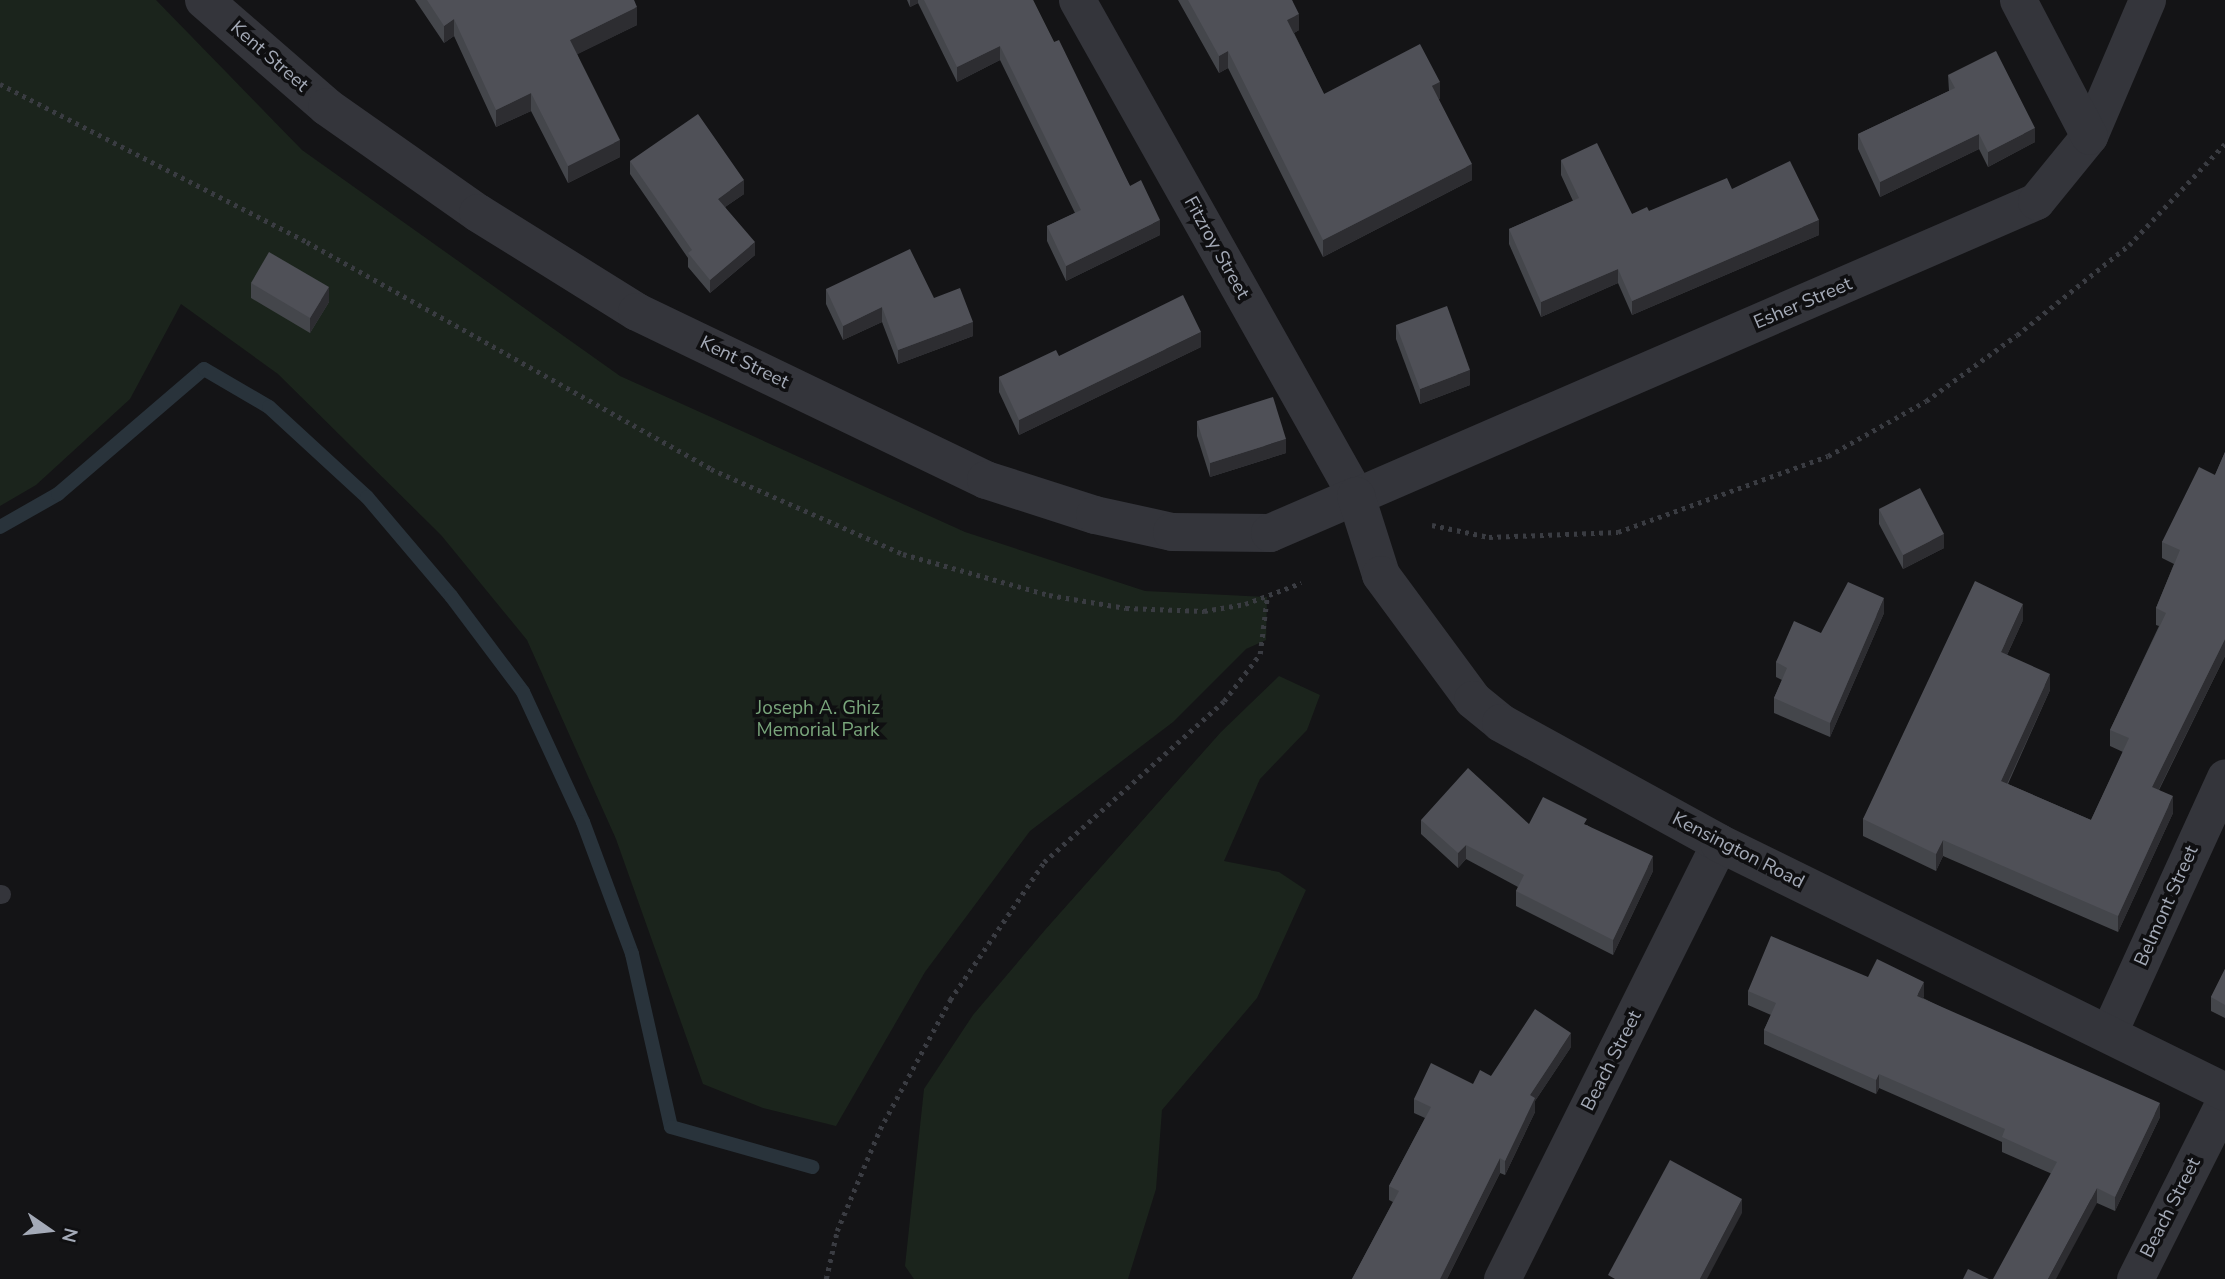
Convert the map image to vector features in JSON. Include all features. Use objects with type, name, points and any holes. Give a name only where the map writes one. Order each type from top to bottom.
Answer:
[{"type":"street","name":"Kent Street","points":[[204,0],[327,107],[478,213],[637,312],[986,480],[1095,515],[1172,532],[1270,533],[1356,496]]},
{"type":"street","name":"Fitzroy Street","points":[[1077,0],[1356,496]]},
{"type":"street","points":[[2018,0],[2089,136]]},
{"type":"street","name":"Esher Street","points":[[1356,496],[2036,201],[2089,136],[2147,0]]},
{"type":"street","name":"Kensington Road","points":[[1356,496],[1381,575],[1473,700],[1501,723],[1719,843],[2225,1092]]},
{"type":"street","name":"Belmont Street","points":[[2108,1034],[2225,778]]},
{"type":"street","name":"Beach Street","points":[[1502,1279],[1719,843]]},
{"type":"street","name":"Beach Street","points":[[2135,1279],[2225,1100]]},
{"type":"path","points":[[0,84],[307,242],[711,469],[903,554],[1049,595],[1126,608],[1204,611],[1267,597],[1301,583]]},
{"type":"path","points":[[1432,525],[1489,537],[1618,532],[1828,456],[1926,401],[2017,335],[2129,245],[2225,144]]},
{"type":"path","points":[[826,1279],[837,1231],[880,1129],[950,1000],[1044,862],[1224,701],[1260,654],[1267,597]]},
{"type":"green space","name":"Joseph A. Ghiz Memorial Park","points":[[0,0],[156,0],[302,150],[620,376],[965,532],[1145,591],[1267,597],[1266,640],[1246,649],[1173,722],[1030,831],[925,972],[836,1126],[763,1108],[703,1084],[616,839],[527,640],[441,535],[278,374],[181,304],[130,399],[36,485],[0,506]]},
{"type":"green space","points":[[1279,676],[1320,695],[1307,730],[1260,779],[1224,861],[1279,872],[1306,890],[1257,998],[1162,1110],[1156,1189],[1128,1279],[914,1279],[905,1266],[924,1089],[973,1015],[1045,930],[1221,732]]},
{"type":"building","points":[[427,0],[634,0],[637,7],[570,40],[620,140],[568,166],[531,93],[496,110],[454,19],[444,26]]},
{"type":"building","points":[[924,0],[1033,0],[1054,42],[1059,40],[1130,186],[1141,180],[1160,220],[1066,266],[1047,226],[1081,210],[1000,46],[957,67]]},
{"type":"building","points":[[1188,0],[1292,0],[1299,14],[1287,20],[1324,94],[1420,44],[1440,82],[1432,86],[1472,164],[1323,240],[1228,51],[1219,56]]},
{"type":"building","points":[[1996,51],[2035,128],[1988,152],[1979,134],[1880,182],[1858,134],[1955,88],[1948,75]]},
{"type":"building","points":[[698,114],[744,180],[718,199],[755,242],[710,280],[688,253],[692,250],[630,161]]},
{"type":"building","points":[[1597,143],[1632,214],[1647,207],[1649,211],[1727,178],[1732,189],[1790,161],[1819,220],[1632,301],[1618,269],[1541,302],[1509,229],[1579,198],[1561,160]]},
{"type":"building","points":[[910,249],[934,298],[960,288],[973,322],[898,350],[882,307],[843,326],[826,289]]},
{"type":"building","points":[[269,252],[329,287],[310,318],[251,283]]},
{"type":"building","points":[[1183,295],[1201,332],[1019,420],[999,377],[1056,350],[1059,356]]},
{"type":"building","points":[[1447,306],[1470,370],[1420,389],[1396,325]]},
{"type":"building","points":[[1273,397],[1286,439],[1210,463],[1197,421]]},
{"type":"building","points":[[2225,452],[2225,639],[2152,787],[2173,796],[2118,916],[1943,840],[1936,854],[1863,819],[1975,581],[2023,604],[2001,652],[2050,674],[2001,781],[2091,820],[2129,738],[2110,730],[2166,613],[2156,608],[2180,550],[2162,542],[2199,467],[2215,475]]},
{"type":"building","points":[[1920,488],[1944,534],[1903,555],[1879,509]]},
{"type":"building","points":[[1848,582],[1884,598],[1830,723],[1774,698],[1787,668],[1776,662],[1794,621],[1821,633]]},
{"type":"building","points":[[1468,768],[1529,824],[1543,797],[1587,819],[1584,824],[1653,856],[1613,940],[1516,891],[1524,875],[1466,845],[1458,853],[1421,820]]},
{"type":"building","points":[[1771,936],[1868,977],[1877,959],[1924,982],[1917,996],[2160,1103],[2115,1197],[2097,1188],[2048,1279],[1993,1279],[2057,1162],[2002,1137],[2005,1129],[1879,1074],[1876,1080],[1764,1030],[1776,1003],[1748,991]]},
{"type":"building","points":[[2225,969],[2225,1005],[2211,997]]},
{"type":"building","points":[[1535,1009],[1571,1033],[1530,1095],[1535,1098],[1505,1161],[1500,1158],[1440,1279],[1352,1279],[1399,1191],[1389,1186],[1431,1107],[1414,1099],[1431,1063],[1473,1084],[1480,1070],[1491,1076]]},
{"type":"building","points":[[1670,1160],[1742,1199],[1700,1279],[1615,1279],[1608,1275]]},
{"type":"building","points":[[1968,1269],[1989,1279],[1963,1279]]},
{"type":"waterway","points":[[0,527],[58,494],[204,369],[269,407],[367,497],[451,596],[523,692],[583,822],[632,954],[671,1127],[812,1167]]}]
